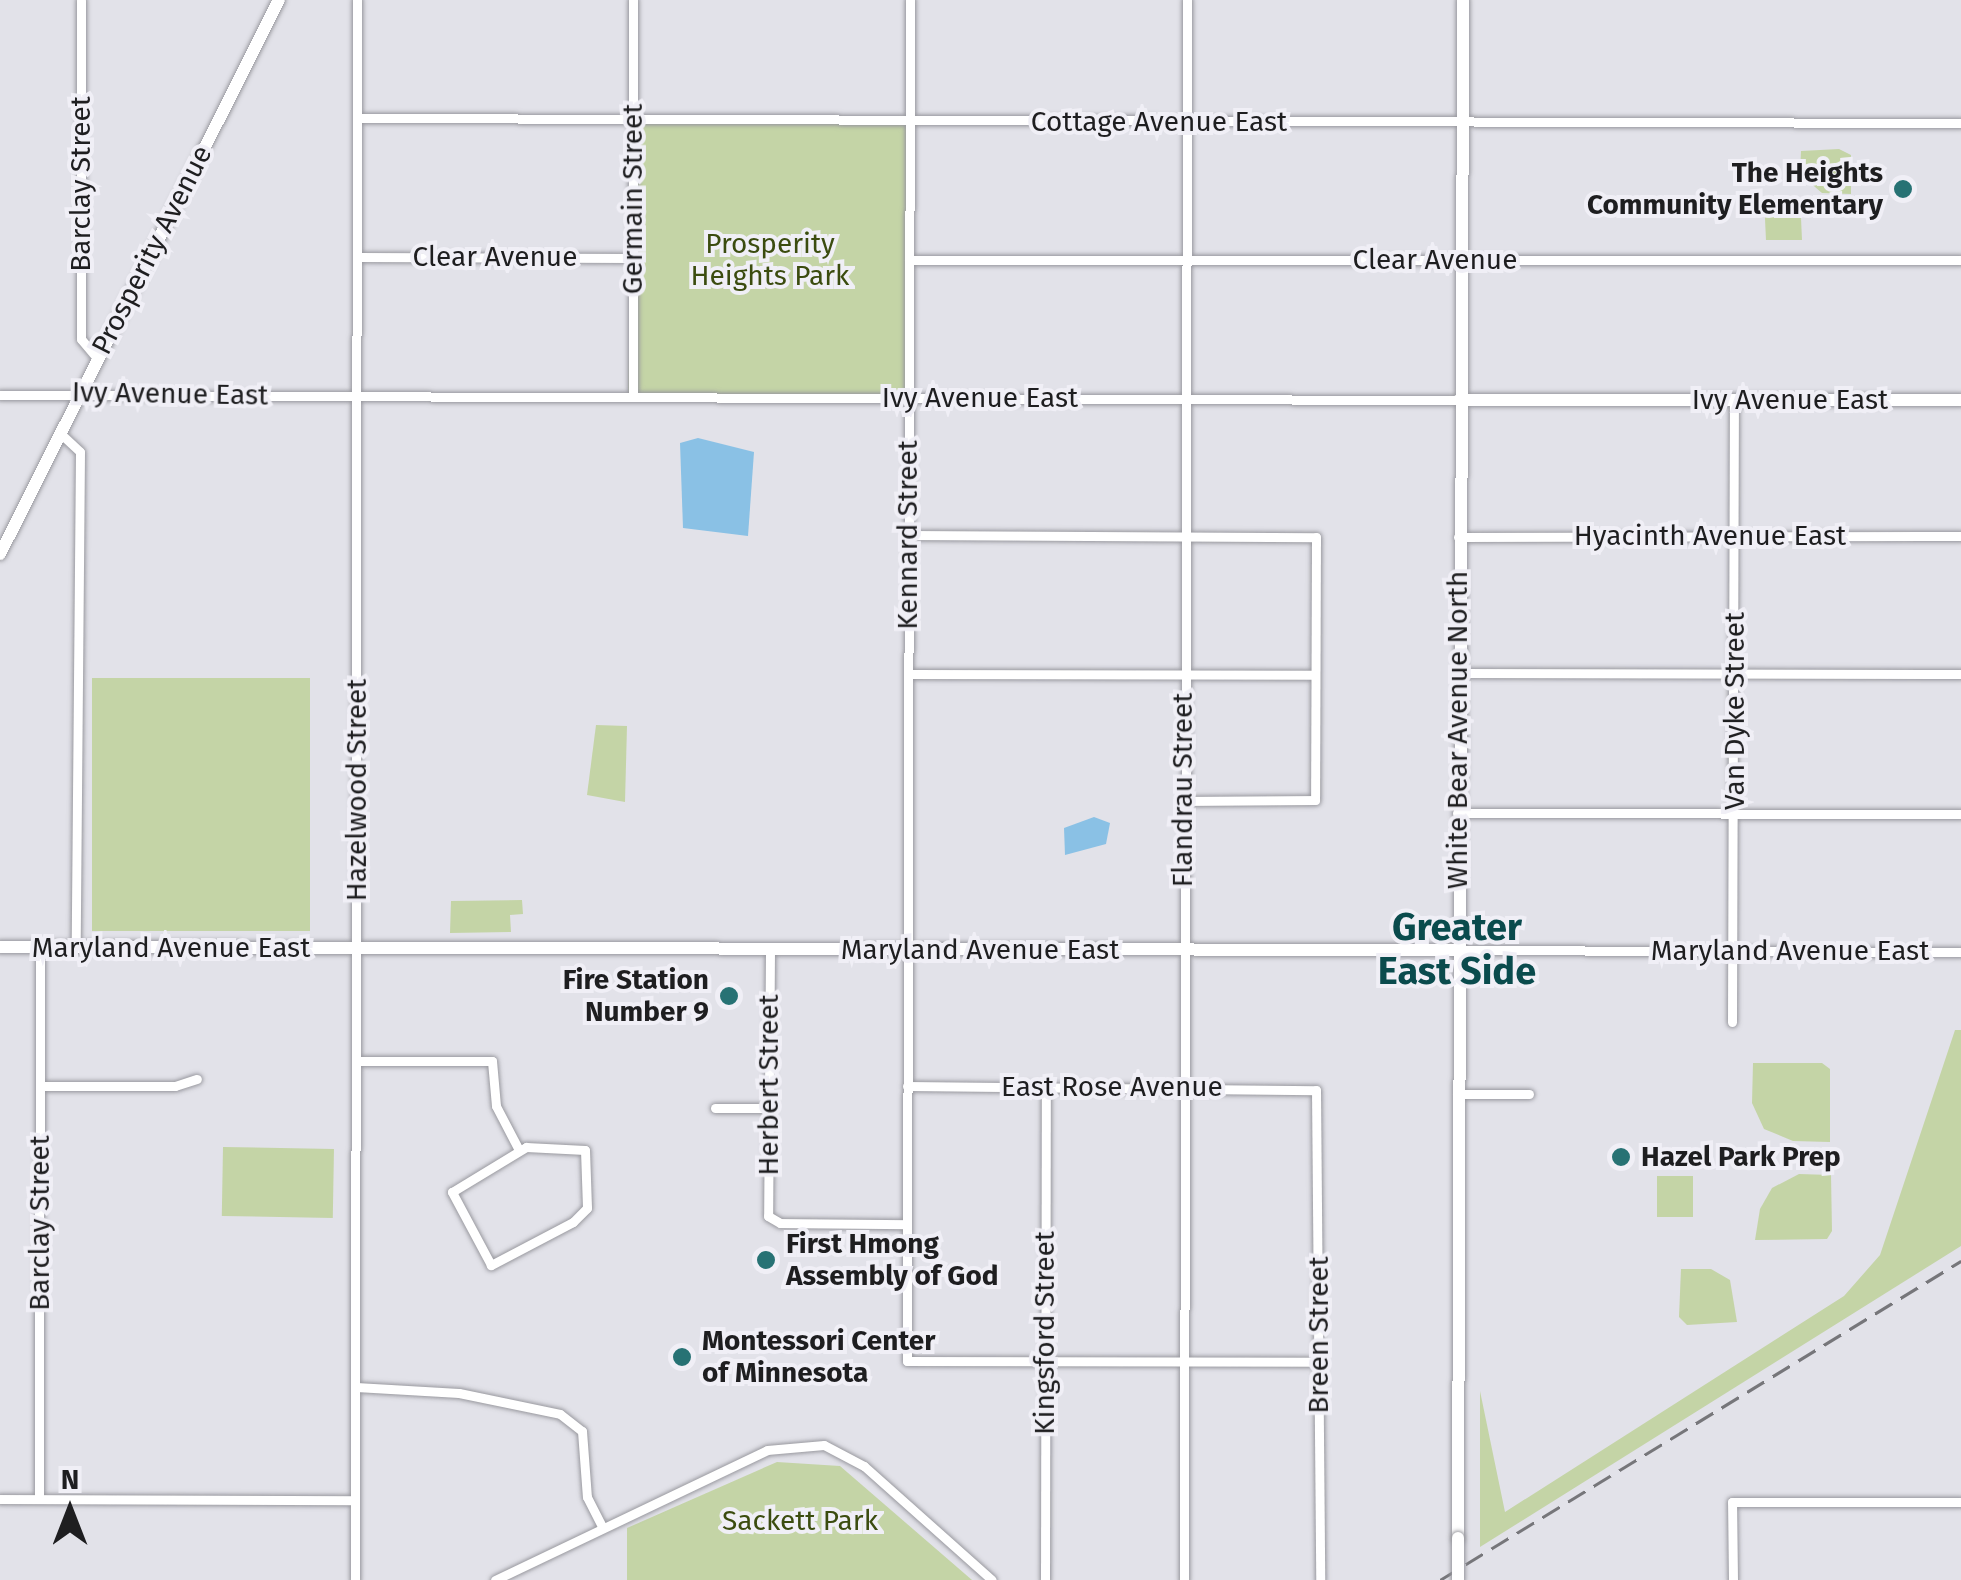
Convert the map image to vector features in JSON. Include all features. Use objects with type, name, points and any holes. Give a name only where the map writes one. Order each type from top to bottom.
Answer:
[{"type":"main road","name":"Prosperity Avenue","points":[[0,554],[78,392],[279,0]]},
{"type":"main road","name":"White Bear Avenue North","points":[[1458,1580],[1462,0]]},
{"type":"main road","name":"Ivy Avenue East","points":[[1460,400],[1961,400]]},
{"type":"main road","name":"Maryland Avenue East","points":[[0,947],[1457,950]]},
{"type":"street","name":"Barclay Street","points":[[81,0],[81,339],[98,359]]},
{"type":"street","name":"Hazelwood Street","points":[[355,1580],[357,0]]},
{"type":"street","name":"Germain Street","points":[[633,397],[634,0]]},
{"type":"street","name":"Kennard Street","points":[[910,0],[907,1361],[1045,1362]]},
{"type":"street","name":"Flandrau Street","points":[[1184,1580],[1182,950],[1187,0]]},
{"type":"street","name":"Cottage Avenue East","points":[[357,118],[1961,124]]},
{"type":"street","name":"Clear Avenue","points":[[357,257],[633,258]]},
{"type":"street","name":"Clear Avenue","points":[[909,260],[1961,260]]},
{"type":"street","name":"Ivy Avenue East","points":[[0,395],[78,392],[1460,400]]},
{"type":"street","name":"Van Dyke Street","points":[[1732,1022],[1734,400]]},
{"type":"street","points":[[60,434],[80,452],[76,948]]},
{"type":"street","points":[[908,535],[1316,537],[1314,800],[1184,801]]},
{"type":"street","name":"Hyacinth Avenue East","points":[[1458,537],[1961,536]]},
{"type":"street","points":[[1458,673],[1961,674]]},
{"type":"street","points":[[908,674],[1314,675]]},
{"type":"street","points":[[1457,814],[1961,814]]},
{"type":"street","name":"Barclay Street","points":[[39,1499],[40,948]]},
{"type":"street","name":"Herbert Street","points":[[770,950],[771,1220],[906,1224]]},
{"type":"street","name":"Maryland Avenue East","points":[[1457,950],[1961,952]]},
{"type":"street","points":[[357,1061],[492,1062],[496,1106],[519,1150]]},
{"type":"street","points":[[40,1086],[175,1086],[197,1078]]},
{"type":"street","name":"East Rose Avenue","points":[[907,1086],[1316,1090]]},
{"type":"street","name":"Kingsford Street","points":[[1044,1580],[1046,1087]]},
{"type":"street","name":"Breen Street","points":[[1316,1090],[1320,1580]]},
{"type":"street","points":[[1457,1094],[1529,1094]]},
{"type":"street","points":[[715,1108],[770,1108]]},
{"type":"street","points":[[519,1150],[585,1150],[587,1208],[582,1217],[491,1265],[452,1192],[519,1150]]},
{"type":"street","points":[[1045,1362],[1318,1362]]},
{"type":"street","points":[[356,1387],[459,1393],[560,1414],[582,1431],[587,1496],[602,1527]]},
{"type":"street","points":[[494,1580],[767,1450],[824,1446],[864,1466],[992,1580]]},
{"type":"street","points":[[0,1499],[355,1500]]},
{"type":"street","points":[[1732,1580],[1732,1502],[1961,1502]]},
{"type":"green space","name":"Prosperity Heights Park","points":[[633,120],[910,125],[905,402],[628,397]]},
{"type":"green space","points":[[1839,149],[1851,155],[1851,194],[1822,193],[1800,174],[1801,151]]},
{"type":"green space","points":[[1764,198],[1787,202],[1801,218],[1802,240],[1766,240]]},
{"type":"green space","points":[[92,678],[310,678],[310,931],[92,931]]},
{"type":"green space","points":[[596,725],[627,726],[625,802],[587,795]]},
{"type":"green space","points":[[522,900],[523,914],[510,915],[511,932],[450,933],[451,901]]},
{"type":"green space","points":[[1955,1030],[1961,1030],[1961,1246],[1480,1547],[1480,1391],[1505,1512],[1844,1296],[1880,1255]]},
{"type":"green space","points":[[1753,1063],[1822,1063],[1830,1069],[1830,1142],[1793,1141],[1764,1129],[1752,1103]]},
{"type":"green space","points":[[223,1147],[334,1149],[333,1218],[222,1216]]},
{"type":"green space","points":[[1799,1174],[1831,1175],[1832,1231],[1827,1239],[1755,1240],[1760,1209],[1772,1188]]},
{"type":"green space","points":[[1657,1176],[1693,1176],[1693,1217],[1657,1217]]},
{"type":"green space","points":[[1681,1269],[1711,1269],[1730,1280],[1737,1322],[1687,1325],[1679,1317]]},
{"type":"green space","name":"Sackett Park","points":[[777,1462],[840,1466],[972,1580],[627,1580],[627,1528]]},
{"type":"water","points":[[698,438],[754,452],[748,536],[683,528],[680,443]]},
{"type":"water","points":[[1094,817],[1110,823],[1106,844],[1065,855],[1064,828]]},
{"type":"railway","points":[[1440,1580],[1961,1261]]},
{"type":"place","name":"The Heights Community Elementary","points":[[1903,189]]},
{"type":"place","name":"Fire Station Number 9","points":[[729,996]]},
{"type":"place","name":"Hazel Park Prep","points":[[1621,1157]]},
{"type":"place","name":"First Hmong Assembly of God","points":[[766,1260]]},
{"type":"place","name":"Montessori Center of Minnesota","points":[[682,1357]]},
{"type":"district","name":"Greater East Side","points":[[1457,950]]}]
